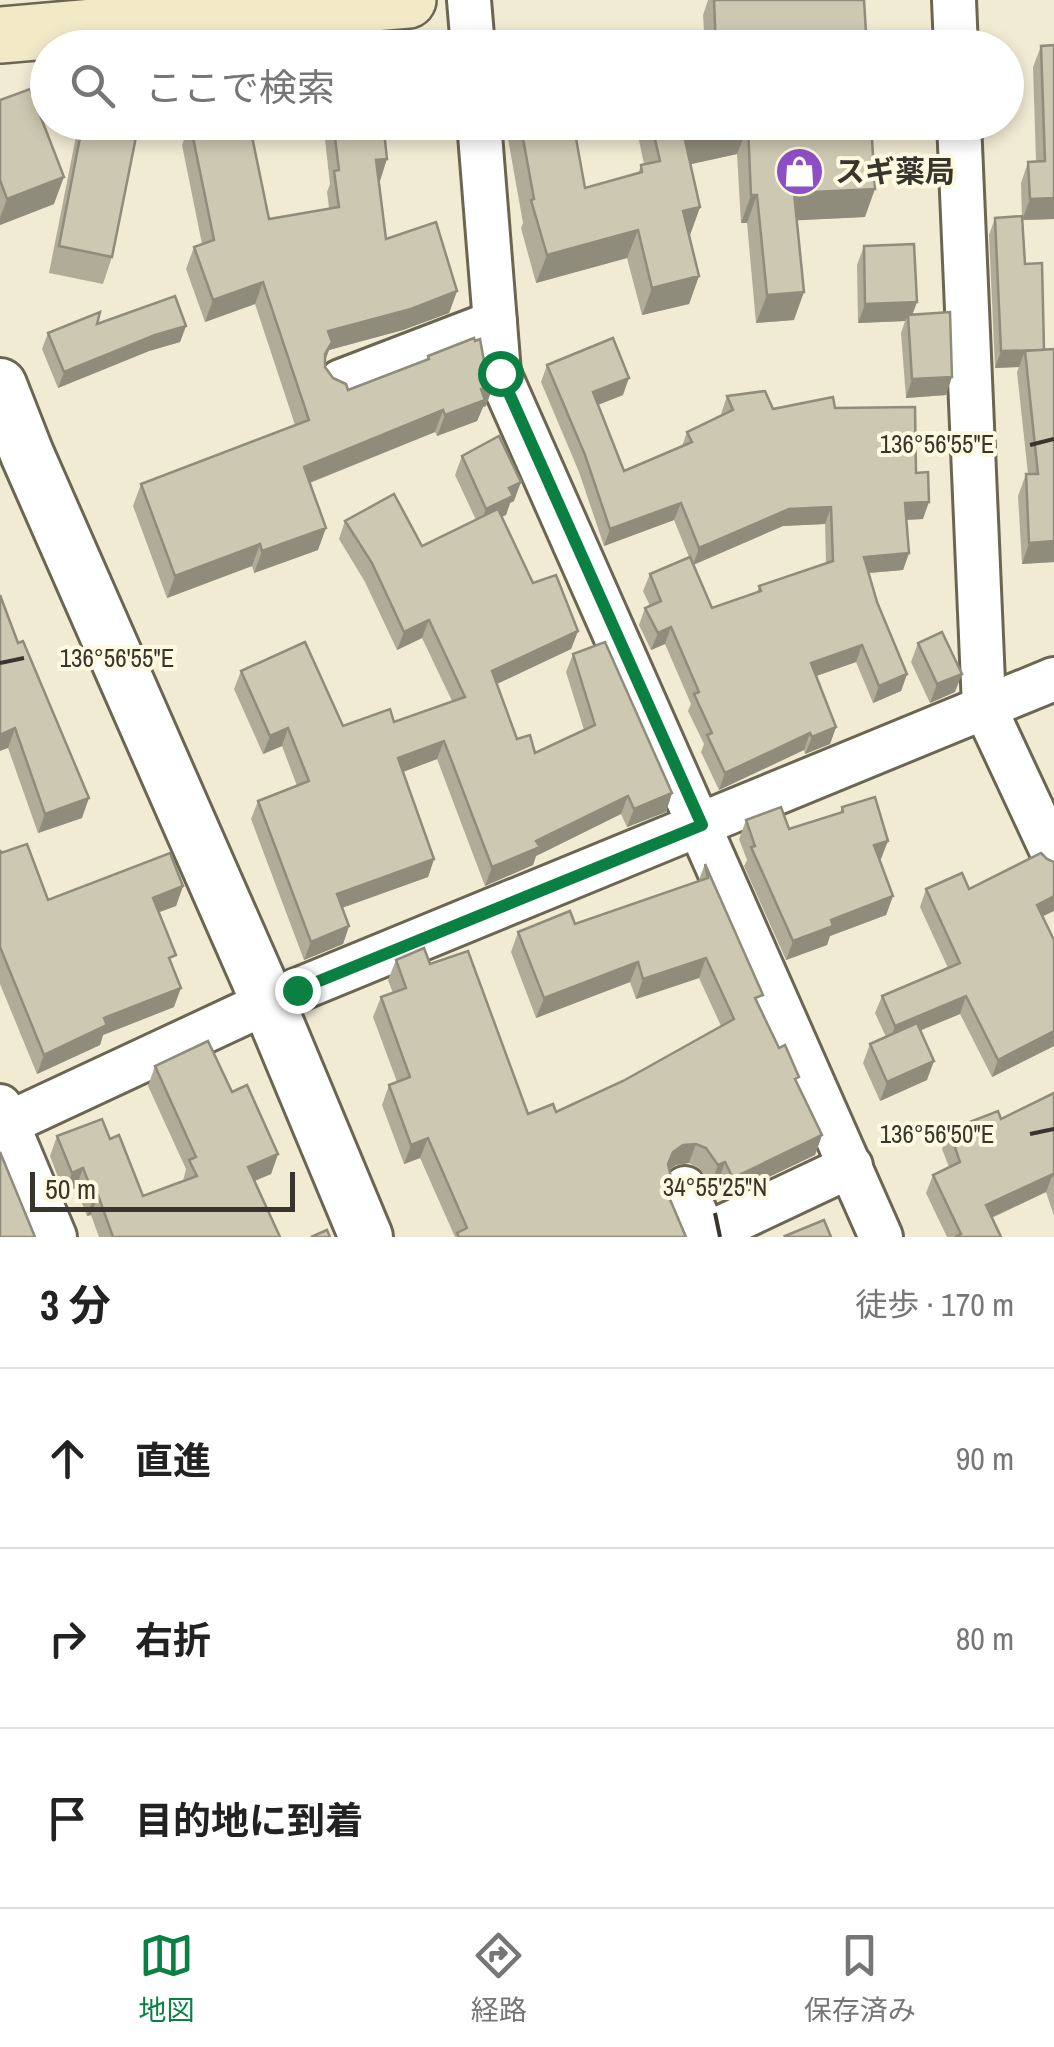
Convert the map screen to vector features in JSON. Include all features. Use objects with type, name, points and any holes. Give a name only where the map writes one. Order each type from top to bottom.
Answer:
[{"type":"main road","points":[[58,30],[408,0]]},
{"type":"main road","points":[[0,35],[30,32]]},
{"type":"street","points":[[469,0],[472,30]]},
{"type":"street","points":[[954,0],[955,30]]},
{"type":"street","points":[[480,140],[500,373],[881,1237]]},
{"type":"street","points":[[960,140],[984,706],[1054,856]]},
{"type":"street","points":[[340,378],[495,322]]},
{"type":"street","points":[[0,386],[13,461],[268,1002],[366,1237]]},
{"type":"street","points":[[55,1237],[2,1119],[268,1002],[1054,678]]},
{"type":"street","points":[[685,1188],[705,1236],[851,1166]]},
{"type":"building","points":[[714,0],[864,0],[866,30],[715,30]]},
{"type":"building","points":[[1054,45],[1054,198],[1030,199],[1028,162],[1045,161],[1041,46]]},
{"type":"building","points":[[30,89],[30,140],[50,140],[64,177],[7,199],[0,180],[0,100]]},
{"type":"building","points":[[80,140],[135,140],[112,257],[59,246]]},
{"type":"building","points":[[193,140],[253,140],[269,219],[339,207],[335,140],[385,140],[387,159],[376,160],[386,239],[436,222],[457,291],[411,309],[328,331],[332,342],[325,354],[325,367],[348,390],[474,338],[480,339],[494,384],[481,389],[485,400],[445,415],[443,410],[304,467],[326,528],[262,551],[260,544],[175,576],[141,484],[309,420],[263,282],[213,300],[194,247],[214,240]]},
{"type":"building","points":[[523,140],[576,140],[585,188],[642,172],[641,165],[660,161],[655,140],[685,140],[700,207],[683,211],[699,276],[652,288],[638,230],[547,255],[531,200],[534,199]]},
{"type":"building","points":[[749,140],[872,140],[875,189],[794,193],[804,292],[767,295],[757,195],[751,195]]},
{"type":"building","points":[[1022,216],[1025,264],[1042,263],[1044,350],[1001,351],[995,218]]},
{"type":"building","points":[[914,244],[917,302],[865,304],[864,246]]},
{"type":"building","points":[[175,296],[186,326],[64,372],[48,333],[100,312],[97,324]]},
{"type":"building","points":[[950,312],[952,377],[912,379],[908,315]]},
{"type":"building","points":[[613,338],[629,378],[593,392],[624,471],[692,442],[687,432],[733,410],[727,396],[765,391],[773,409],[833,397],[835,408],[915,407],[916,473],[928,472],[929,502],[905,503],[909,553],[864,557],[877,602],[907,674],[879,686],[862,645],[811,663],[836,727],[812,737],[810,733],[725,773],[707,735],[712,733],[694,694],[699,692],[671,627],[658,633],[645,608],[661,601],[650,574],[690,557],[712,608],[761,591],[759,586],[833,561],[831,507],[789,509],[699,548],[681,503],[610,529],[585,455],[547,365]]},
{"type":"building","points":[[1054,349],[1054,541],[1029,543],[1026,474],[1038,474],[1025,351]]},
{"type":"building","points":[[499,436],[521,482],[509,488],[513,496],[486,509],[462,456]]},
{"type":"building","points":[[394,494],[422,546],[498,509],[533,583],[556,575],[578,631],[492,671],[517,739],[530,735],[535,753],[595,725],[573,654],[605,642],[672,793],[634,809],[628,796],[536,841],[540,847],[492,867],[444,741],[398,758],[434,859],[337,894],[349,926],[311,942],[258,801],[309,781],[288,728],[270,736],[241,671],[305,642],[343,726],[390,709],[394,722],[465,697],[429,620],[404,632],[372,563],[345,521]]},
{"type":"building","points":[[0,595],[89,798],[45,814],[15,728],[0,735]]},
{"type":"building","points":[[942,632],[962,674],[937,684],[918,643]]},
{"type":"building","points":[[875,797],[888,841],[874,845],[893,896],[831,920],[833,926],[793,941],[751,847],[755,846],[746,820],[781,807],[789,829]]},
{"type":"building","points":[[27,844],[48,900],[170,853],[183,886],[153,898],[176,955],[169,958],[181,988],[104,1018],[107,1025],[44,1055],[0,947],[0,850],[1,853]]},
{"type":"building","points":[[1041,853],[1054,862],[1054,896],[1037,905],[1054,940],[1054,1031],[998,1060],[966,996],[895,1026],[882,996],[960,963],[926,889],[962,873],[969,889]]},
{"type":"building","points":[[705,864],[763,995],[755,998],[779,1048],[785,1045],[799,1077],[795,1079],[822,1135],[733,1178],[725,1162],[718,1165],[706,1148],[683,1145],[673,1152],[668,1164],[673,1186],[666,1190],[686,1237],[459,1237],[457,1233],[467,1228],[428,1138],[411,1145],[389,1085],[410,1077],[381,997],[406,988],[396,960],[424,948],[430,964],[468,951],[528,1114],[553,1104],[556,1112],[623,1081],[734,1019],[706,958],[643,979],[638,962],[544,998],[518,932],[570,911],[575,924],[708,878]]},
{"type":"building","points":[[917,1023],[934,1061],[887,1082],[870,1044]]},
{"type":"building","points":[[208,1041],[232,1092],[247,1085],[278,1154],[248,1167],[280,1237],[113,1237],[98,1195],[94,1196],[83,1168],[72,1173],[57,1136],[102,1119],[110,1139],[119,1135],[143,1196],[197,1176],[189,1160],[196,1157],[155,1066]]},
{"type":"building","points":[[1054,1093],[1054,1177],[1053,1174],[986,1205],[1001,1237],[955,1237],[961,1234],[933,1175],[960,1162],[949,1130],[998,1111],[1001,1119]]},
{"type":"building","points":[[0,1152],[35,1237],[0,1237]]},
{"type":"building","points":[[824,1220],[831,1237],[785,1236]]},
{"type":"building","points":[[327,1230],[330,1237],[311,1237]]},
{"type":"place","name":"スギ薬局","points":[[800,171]]},
{"type":"route","points":[[297,990],[702,825],[500,373]]}]
